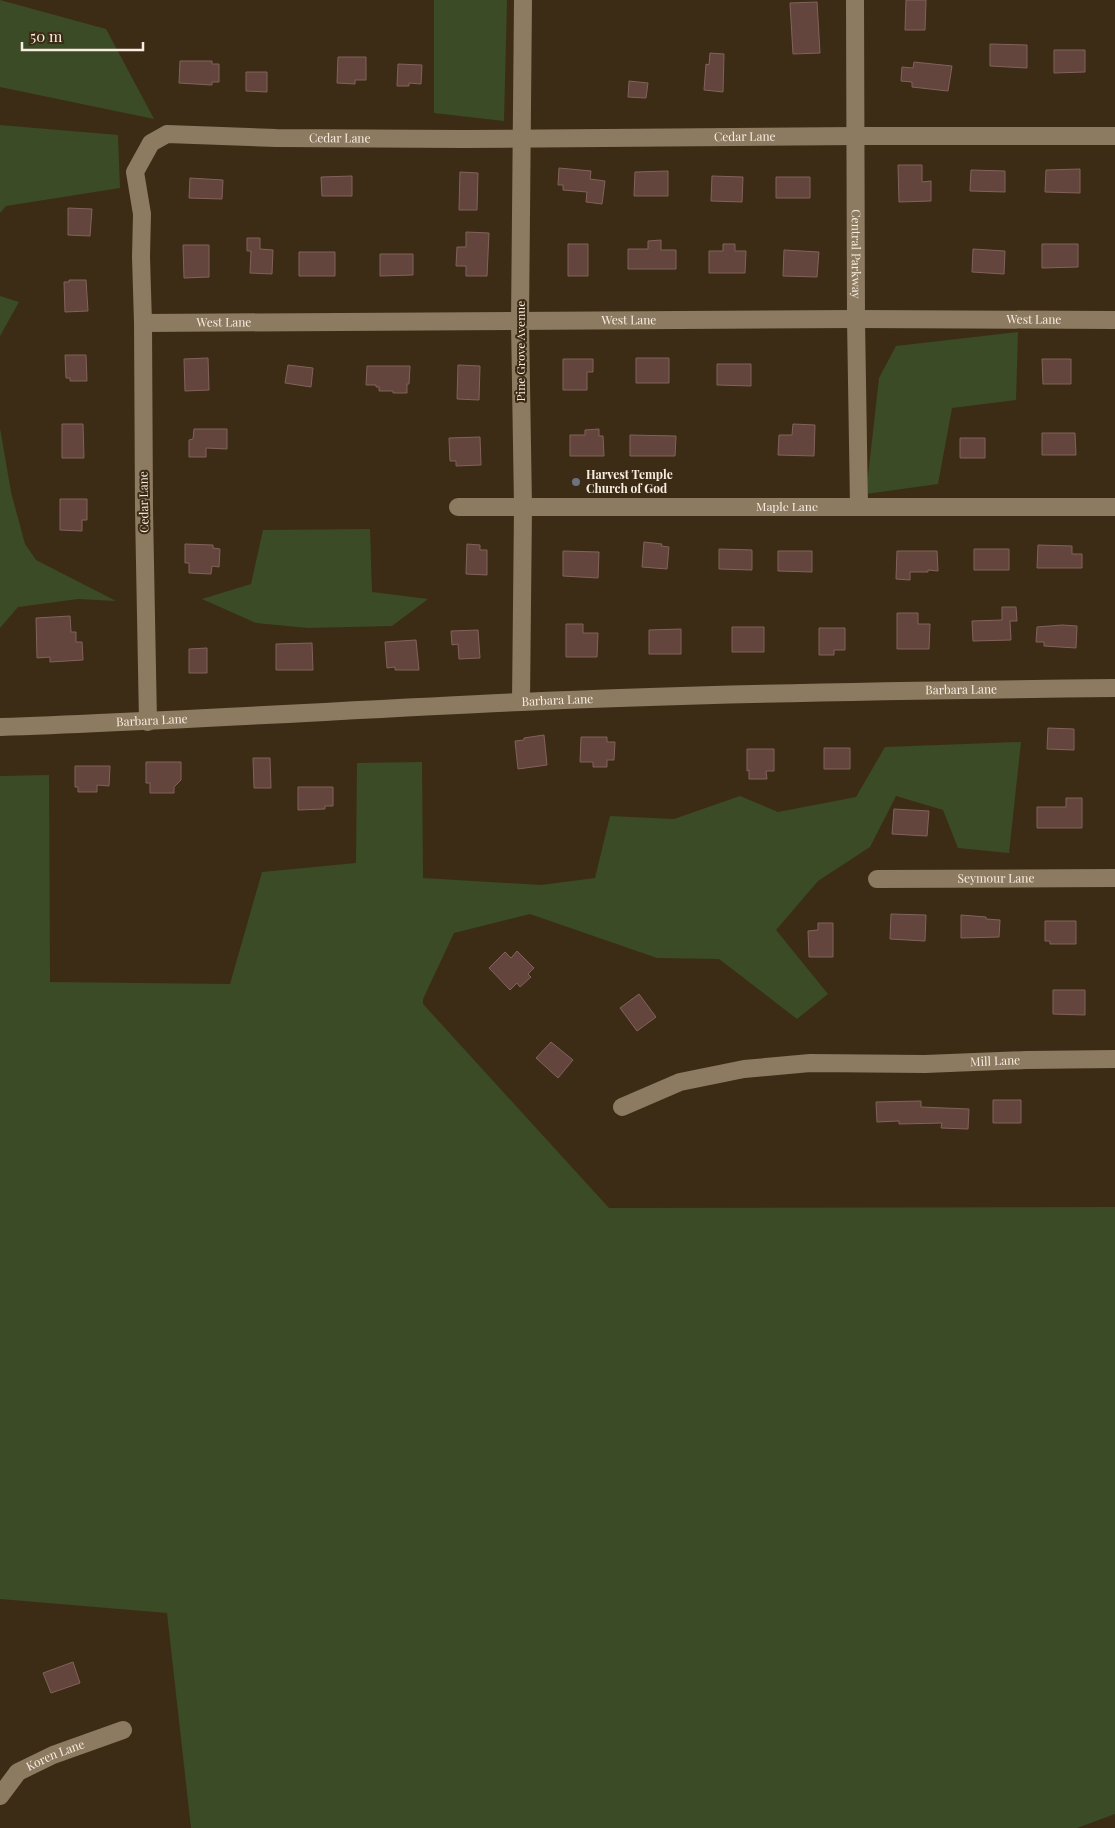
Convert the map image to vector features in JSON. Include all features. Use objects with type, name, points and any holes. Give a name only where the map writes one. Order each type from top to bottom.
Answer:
[{"type":"street","name":"Pine Grove Avenue","points":[[522,0],[523,138],[520,322],[523,507],[522,702]]},
{"type":"street","name":"Central Parkway","points":[[854,0],[859,507]]},
{"type":"street","name":"Cedar Lane","points":[[148,722],[144,500],[144,323],[141,257],[142,214],[136,172],[151,143],[167,134],[276,138],[1115,136]]},
{"type":"street","name":"West Lane","points":[[144,323],[856,319],[1115,320]]},
{"type":"street","name":"Maple Lane","points":[[458,507],[1115,507]]},
{"type":"street","name":"Barbara Lane","points":[[0,727],[148,722],[522,702],[875,691],[1115,688]]},
{"type":"street","name":"Seymour Lane","points":[[877,879],[1115,878]]},
{"type":"street","name":"Mill Lane","points":[[622,1107],[680,1082],[744,1069],[810,1063],[875,1064],[1115,1060]]},
{"type":"street","name":"Koren Lane","points":[[0,1796],[18,1772],[52,1755],[123,1730]]},
{"type":"green space","points":[[0,0],[106,29],[154,119],[0,87]]},
{"type":"green space","points":[[434,0],[507,0],[504,121],[434,113]]},
{"type":"green space","points":[[0,125],[118,135],[120,188],[6,206],[0,213]]},
{"type":"green space","points":[[0,296],[19,302],[0,336]]},
{"type":"green space","points":[[1018,332],[1016,400],[952,408],[938,484],[866,494],[879,378],[896,346]]},
{"type":"green space","points":[[0,428],[11,492],[25,544],[36,560],[116,601],[78,599],[18,607],[0,628]]},
{"type":"green space","points":[[370,529],[372,592],[428,599],[392,626],[308,628],[256,623],[202,599],[251,584],[263,530]]},
{"type":"green space","points":[[1021,742],[1009,853],[958,848],[943,810],[896,796],[870,847],[818,881],[776,930],[828,994],[797,1019],[719,959],[657,958],[530,914],[454,933],[423,999],[423,1004],[609,1208],[1115,1207],[1115,1814],[1077,1828],[191,1828],[167,1613],[0,1599],[0,776],[49,775],[50,982],[230,984],[262,872],[356,863],[357,763],[422,762],[423,878],[541,885],[595,878],[610,816],[674,819],[740,796],[778,812],[856,797],[885,747]]},
{"type":"building","points":[[906,0],[926,0],[925,30],[905,30]]},
{"type":"building","points":[[817,2],[820,53],[793,54],[790,3]]},
{"type":"building","points":[[990,44],[1027,45],[1027,68],[990,66]]},
{"type":"building","points":[[1054,50],[1085,50],[1085,72],[1054,73]]},
{"type":"building","points":[[710,53],[724,54],[723,92],[704,90],[706,64],[709,65]]},
{"type":"building","points":[[338,57],[366,57],[366,80],[355,80],[355,84],[337,83]]},
{"type":"building","points":[[180,61],[212,61],[212,64],[219,64],[219,82],[212,82],[212,85],[179,83]]},
{"type":"building","points":[[914,62],[952,66],[948,91],[912,87],[912,82],[901,81],[902,67],[913,68]]},
{"type":"building","points":[[398,64],[422,65],[421,84],[409,83],[409,86],[397,86]]},
{"type":"building","points":[[246,72],[267,72],[267,92],[246,91]]},
{"type":"building","points":[[629,81],[648,83],[646,98],[628,97]]},
{"type":"building","points":[[898,165],[922,165],[922,182],[931,181],[931,201],[899,202]]},
{"type":"building","points":[[559,168],[591,171],[590,179],[605,181],[602,204],[586,202],[587,192],[563,190],[563,185],[558,185]]},
{"type":"building","points":[[1080,169],[1080,193],[1045,192],[1046,170]]},
{"type":"building","points":[[971,170],[1005,171],[1005,192],[970,191]]},
{"type":"building","points":[[668,171],[668,196],[634,196],[635,172]]},
{"type":"building","points":[[460,172],[478,173],[477,210],[459,210]]},
{"type":"building","points":[[352,176],[352,196],[322,196],[321,177]]},
{"type":"building","points":[[712,176],[743,177],[742,202],[711,201]]},
{"type":"building","points":[[776,177],[810,177],[810,198],[776,198]]},
{"type":"building","points":[[190,178],[223,180],[222,199],[189,198]]},
{"type":"building","points":[[68,208],[92,209],[90,236],[68,235]]},
{"type":"building","points":[[466,232],[489,233],[487,276],[466,276],[466,266],[456,266],[457,247],[466,247]]},
{"type":"building","points":[[247,238],[260,238],[260,249],[273,250],[272,274],[250,273],[251,251],[247,251]]},
{"type":"building","points":[[661,240],[661,250],[676,250],[676,269],[628,269],[628,249],[648,249],[648,241]]},
{"type":"building","points":[[568,244],[588,244],[588,276],[568,276]]},
{"type":"building","points":[[723,244],[735,244],[735,251],[746,251],[745,273],[709,273],[709,251],[723,251]]},
{"type":"building","points":[[1042,244],[1078,244],[1078,267],[1042,268]]},
{"type":"building","points":[[183,245],[209,245],[209,277],[184,278]]},
{"type":"building","points":[[973,249],[1005,251],[1004,274],[972,272]]},
{"type":"building","points":[[784,250],[819,252],[817,277],[783,276]]},
{"type":"building","points":[[299,252],[335,252],[335,276],[299,276]]},
{"type":"building","points":[[380,254],[413,254],[413,275],[380,276]]},
{"type":"building","points":[[69,280],[86,280],[88,311],[65,312],[64,282],[69,282]]},
{"type":"building","points":[[65,355],[86,355],[87,381],[70,381],[70,378],[66,378]]},
{"type":"building","points":[[208,358],[209,390],[185,391],[184,359]]},
{"type":"building","points":[[636,358],[669,358],[669,383],[636,383]]},
{"type":"building","points":[[563,359],[593,359],[593,372],[587,372],[587,390],[563,390]]},
{"type":"building","points":[[1042,359],[1071,359],[1071,384],[1043,384]]},
{"type":"building","points":[[717,364],[751,364],[751,386],[717,385]]},
{"type":"building","points":[[288,365],[313,368],[311,387],[285,383]]},
{"type":"building","points":[[458,365],[480,366],[479,400],[457,399]]},
{"type":"building","points":[[367,366],[410,366],[407,393],[379,391],[379,387],[376,387],[376,385],[366,385]]},
{"type":"building","points":[[62,424],[83,424],[84,458],[62,458]]},
{"type":"building","points":[[793,424],[815,425],[814,456],[778,455],[779,435],[792,435]]},
{"type":"building","points":[[194,429],[227,429],[227,449],[206,448],[206,457],[189,457],[189,440],[193,439]]},
{"type":"building","points":[[599,429],[599,436],[603,436],[604,456],[570,456],[570,435],[585,435],[585,430]]},
{"type":"building","points":[[1042,433],[1075,433],[1076,455],[1042,455]]},
{"type":"building","points":[[630,435],[676,436],[675,456],[630,456]]},
{"type":"building","points":[[480,437],[481,465],[456,466],[456,461],[450,461],[449,438]]},
{"type":"building","points":[[960,438],[985,438],[985,458],[960,458]]},
{"type":"building","points":[[60,499],[87,499],[87,520],[82,520],[82,531],[60,530]]},
{"type":"building","points":[[644,542],[662,544],[661,546],[669,547],[667,569],[642,567]]},
{"type":"building","points":[[185,544],[213,545],[213,548],[220,549],[219,567],[212,566],[211,574],[189,573],[189,563],[185,563]]},
{"type":"building","points":[[467,544],[480,545],[480,550],[487,550],[487,575],[466,574]]},
{"type":"building","points":[[1038,545],[1072,546],[1072,554],[1082,554],[1082,568],[1037,568]]},
{"type":"building","points":[[719,549],[752,550],[752,570],[719,569]]},
{"type":"building","points":[[974,549],[1009,549],[1009,570],[974,570]]},
{"type":"building","points":[[563,551],[599,552],[598,578],[563,576]]},
{"type":"building","points":[[778,551],[812,551],[812,572],[778,571]]},
{"type":"building","points":[[897,551],[937,551],[938,571],[910,572],[910,580],[896,579]]},
{"type":"building","points":[[1002,607],[1016,607],[1017,621],[1010,621],[1011,640],[973,641],[972,621],[1002,620]]},
{"type":"building","points":[[897,613],[918,613],[918,624],[930,624],[929,649],[897,649]]},
{"type":"building","points":[[70,616],[71,632],[76,632],[76,642],[82,642],[83,660],[50,662],[50,657],[37,658],[36,618]]},
{"type":"building","points":[[566,624],[583,624],[583,633],[598,633],[597,657],[566,657]]},
{"type":"building","points":[[1077,626],[1076,648],[1044,646],[1044,642],[1036,642],[1037,627]]},
{"type":"building","points":[[732,627],[764,627],[764,652],[732,652]]},
{"type":"building","points":[[819,628],[845,628],[845,650],[834,650],[834,655],[819,655]]},
{"type":"building","points":[[681,629],[681,654],[649,654],[649,630]]},
{"type":"building","points":[[478,630],[480,658],[459,659],[458,644],[452,645],[451,631]]},
{"type":"building","points":[[416,640],[419,670],[387,668],[385,642]]},
{"type":"building","points":[[312,643],[313,670],[276,670],[276,644]]},
{"type":"building","points":[[207,648],[207,673],[189,673],[189,649]]},
{"type":"building","points":[[1048,728],[1074,729],[1074,750],[1047,749]]},
{"type":"building","points":[[544,735],[547,765],[518,769],[515,741]]},
{"type":"building","points":[[581,737],[607,737],[607,742],[615,742],[614,760],[607,760],[607,767],[593,767],[593,762],[580,762]]},
{"type":"building","points":[[824,748],[850,748],[850,769],[824,769]]},
{"type":"building","points":[[747,749],[774,749],[774,771],[766,771],[767,779],[749,779]]},
{"type":"building","points":[[253,758],[270,758],[271,788],[254,788]]},
{"type":"building","points":[[146,762],[181,762],[181,780],[174,787],[174,793],[150,793],[150,783],[146,783]]},
{"type":"building","points":[[75,766],[110,766],[109,786],[97,785],[97,792],[78,792],[78,787],[75,787]]},
{"type":"building","points":[[298,787],[333,787],[333,806],[325,806],[325,809],[298,810]]},
{"type":"building","points":[[1066,798],[1082,798],[1082,828],[1037,828],[1037,807],[1066,807]]},
{"type":"building","points":[[894,809],[929,811],[927,836],[892,834]]},
{"type":"building","points":[[891,914],[926,915],[925,941],[890,939]]},
{"type":"building","points":[[961,915],[1000,920],[999,937],[961,938]]},
{"type":"building","points":[[1045,921],[1076,921],[1076,944],[1050,944],[1050,941],[1045,941]]},
{"type":"building","points":[[818,923],[833,923],[833,957],[809,957],[808,931],[818,930]]},
{"type":"building","points":[[517,951],[534,968],[528,974],[531,977],[520,987],[517,983],[510,990],[489,968],[505,952],[511,958]]},
{"type":"building","points":[[1053,990],[1085,990],[1085,1015],[1053,1014]]},
{"type":"building","points":[[639,994],[656,1017],[637,1031],[620,1008]]},
{"type":"building","points":[[551,1042],[573,1060],[558,1078],[536,1058]]},
{"type":"building","points":[[993,1100],[1021,1100],[1021,1123],[993,1123]]},
{"type":"building","points":[[921,1101],[921,1107],[969,1109],[968,1129],[941,1128],[942,1123],[899,1124],[899,1121],[877,1122],[876,1102]]},
{"type":"building","points":[[73,1662],[80,1683],[51,1693],[43,1673]]},
{"type":"place","name":"Harvest Temple Church of God","points":[[576,482]]}]
